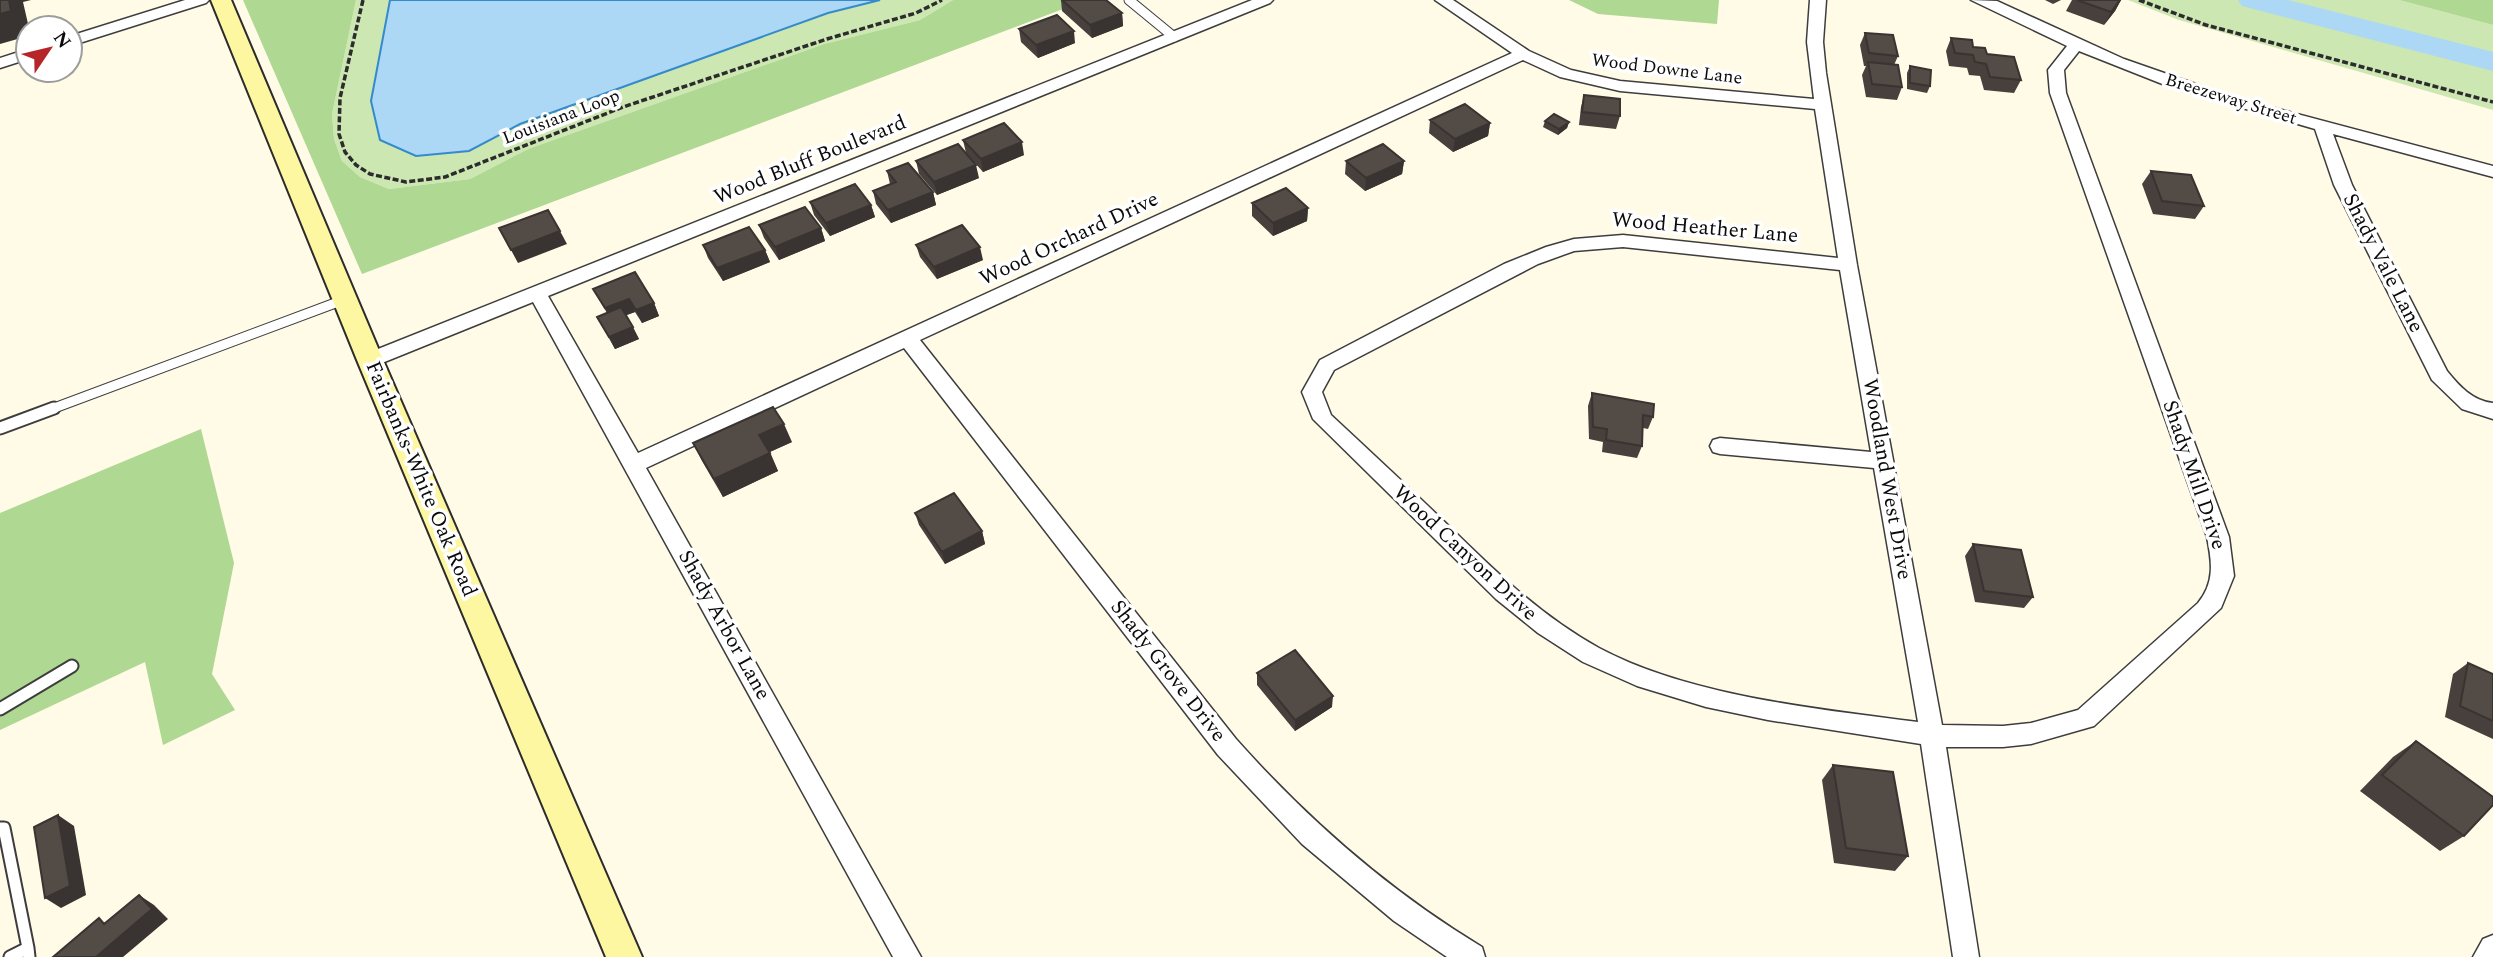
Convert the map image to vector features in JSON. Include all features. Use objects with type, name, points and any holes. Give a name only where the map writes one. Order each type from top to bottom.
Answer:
[{"type":"street","points":[[84,37],[201,0]]},
{"type":"street","name":"Fairbanks-White Oak Road","points":[[221,0],[370,360],[624,957]]},
{"type":"street","name":"Wood Bluff Boulevard","points":[[370,360],[538,295],[1265,0]]},
{"type":"street","name":"Wood Downe Lane","points":[[1443,0],[1523,54],[1566,74],[1602,83],[1824,105]]},
{"type":"street","name":"Woodland West Drive","points":[[1818,0],[1815,41],[1848,265],[1932,734],[1966,957]]},
{"type":"street","name":"Breezeway Street","points":[[1979,0],[2016,14],[2076,44],[2228,101],[2493,172]]},
{"type":"street","name":"Shady Mill Drive","points":[[1932,734],[2010,737],[2063,727],[2086,718],[2206,610],[2218,596],[2223,580],[2218,537],[2058,93],[2056,70],[2076,44]]},
{"type":"street","name":"Wood Orchard Drive","points":[[634,464],[1523,54]]},
{"type":"street","name":"Shady Vale Lane","points":[[2322,125],[2343,185],[2440,375],[2455,395],[2472,405],[2493,411]]},
{"type":"street","name":"Wood Heather Lane","points":[[1445,304],[1545,252],[1599,240],[1848,265]]},
{"type":"street","name":"Shady Arbor Lane","points":[[538,295],[908,957]]},
{"type":"street","name":"Wood Canyon Drive","points":[[1445,304],[1327,365],[1312,392],[1323,419],[1512,601],[1542,625],[1587,653],[1616,668],[1681,691],[1763,709],[1932,734]]},
{"type":"street","name":"Shady Grove Drive","points":[[908,339],[1219,736],[1270,797],[1357,878],[1420,926],[1472,957]]},
{"type":"street","points":[[1720,446],[1884,461]]},
{"type":"street","points":[[2486,957],[2493,948]]},
{"type":"lane","points":[[1129,0],[1174,37]]},
{"type":"lane","points":[[0,428],[346,299]]},
{"type":"lane","points":[[0,709],[72,666]]},
{"type":"lane","points":[[0,828],[4,828],[28,952],[10,957]]},
{"type":"path","name":"Louisiana Loop","points":[[363,0],[338,113],[340,138],[349,158],[369,175],[390,182],[416,183],[445,177],[623,107],[814,43],[916,13],[942,0]]},
{"type":"path","points":[[2139,0],[2206,25],[2493,102]]},
{"type":"green space","points":[[243,0],[356,0],[332,114],[334,139],[342,161],[360,177],[389,189],[470,179],[528,149],[824,44],[920,20],[953,0],[1087,0],[362,274]]},
{"type":"green space","points":[[356,0],[953,0],[920,20],[824,44],[528,149],[470,179],[389,189],[360,177],[342,161],[334,139],[332,114]]},
{"type":"green space","points":[[1569,0],[1719,0],[1717,24],[1598,14]]},
{"type":"green space","points":[[2128,0],[2399,0],[2493,25],[2493,110],[2179,20]]},
{"type":"green space","points":[[2399,0],[2493,0],[2493,25]]},
{"type":"green space","points":[[201,429],[234,563],[212,674],[235,710],[163,745],[145,662],[0,730],[0,513]]},
{"type":"water","points":[[390,0],[880,0],[828,13],[520,124],[469,151],[416,156],[380,140],[371,101]]},
{"type":"building","points":[[0,0],[9,0],[11,11],[0,14]]},
{"type":"building","points":[[1062,0],[1106,0],[1122,13],[1090,25]]},
{"type":"building","points":[[2077,0],[2120,0],[2111,12]]},
{"type":"building","points":[[1057,15],[1074,31],[1036,45],[1019,29]]},
{"type":"building","points":[[1865,33],[1893,35],[1898,56],[1869,53]]},
{"type":"building","points":[[1951,38],[1972,40],[1973,47],[1985,48],[1987,54],[2014,57],[2021,80],[1990,77],[1986,64],[1975,62],[1973,55],[1955,53]]},
{"type":"building","points":[[1868,62],[1898,65],[1902,87],[1872,84]]},
{"type":"building","points":[[1910,66],[1931,70],[1930,86],[1910,83]]},
{"type":"building","points":[[1584,95],[1620,99],[1620,116],[1582,112]]},
{"type":"building","points":[[1465,104],[1490,123],[1455,139],[1430,120]]},
{"type":"building","points":[[1554,114],[1569,122],[1559,129],[1545,121]]},
{"type":"building","points":[[1004,123],[1022,142],[981,159],[963,140]]},
{"type":"building","points":[[958,144],[976,165],[934,182],[916,161]]},
{"type":"building","points":[[1383,144],[1404,161],[1366,178],[1346,161]]},
{"type":"building","points":[[908,163],[933,192],[888,210],[873,191],[896,182],[887,171]]},
{"type":"building","points":[[2151,171],[2191,175],[2204,206],[2162,201]]},
{"type":"building","points":[[855,184],[871,205],[826,223],[810,202]]},
{"type":"building","points":[[1286,188],[1308,208],[1273,223],[1252,203]]},
{"type":"building","points":[[805,207],[821,228],[775,247],[759,225]]},
{"type":"building","points":[[548,210],[560,231],[511,250],[499,228]]},
{"type":"building","points":[[962,225],[980,247],[934,267],[916,245]]},
{"type":"building","points":[[749,227],[765,250],[717,268],[703,245]]},
{"type":"building","points":[[635,272],[654,303],[636,310],[629,299],[605,308],[593,289]]},
{"type":"building","points":[[621,307],[633,327],[609,337],[597,317]]},
{"type":"building","points":[[1592,393],[1654,404],[1653,417],[1643,415],[1642,446],[1606,440],[1607,429],[1593,427]]},
{"type":"building","points":[[773,407],[784,424],[759,435],[770,453],[714,479],[693,443]]},
{"type":"building","points":[[954,493],[982,531],[942,552],[915,513]]},
{"type":"building","points":[[1973,544],[2021,550],[2033,597],[1984,591]]},
{"type":"building","points":[[1295,650],[1333,696],[1295,720],[1257,673]]},
{"type":"building","points":[[2468,663],[2493,674],[2493,721],[2460,706]]},
{"type":"building","points":[[2416,741],[2493,797],[2493,805],[2464,836],[2382,775]]},
{"type":"building","points":[[1833,765],[1893,772],[1908,856],[1846,848]]},
{"type":"building","points":[[58,815],[70,886],[45,898],[34,827]]},
{"type":"building","points":[[139,895],[152,909],[96,957],[53,957],[99,918],[104,924]]},
{"type":"waterway","points":[[2253,0],[2493,62]]}]
